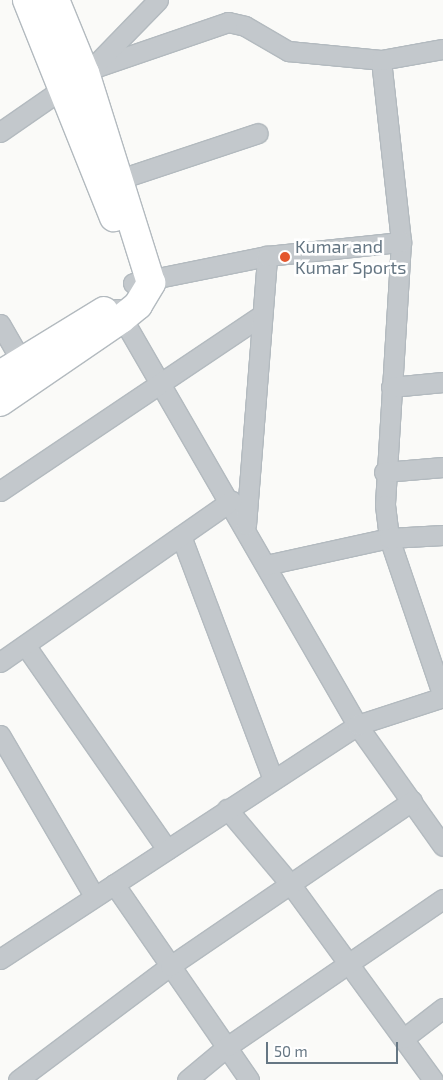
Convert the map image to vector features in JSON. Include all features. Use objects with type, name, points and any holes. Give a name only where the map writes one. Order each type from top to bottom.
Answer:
[{"type":"street","points":[[27,0],[80,76],[120,179],[142,283]]},
{"type":"street","points":[[55,0],[80,76],[133,266],[142,283]]},
{"type":"street","points":[[0,132],[80,76],[158,0]]},
{"type":"street","points":[[80,76],[228,22],[244,26],[288,51],[380,60],[443,50]]},
{"type":"street","points":[[0,959],[357,725],[443,697],[388,538],[384,472],[401,242],[380,60]]},
{"type":"street","points":[[120,179],[258,133]]},
{"type":"street","points":[[0,402],[18,372],[118,312],[142,283],[267,256],[401,242]]},
{"type":"street","points":[[246,525],[267,256]]},
{"type":"street","points":[[118,312],[160,385],[246,525],[266,565],[357,725],[443,845]]},
{"type":"street","points":[[0,491],[262,315]]},
{"type":"street","points":[[0,324],[18,372]]},
{"type":"street","points":[[390,387],[443,382]]},
{"type":"street","points":[[384,472],[443,467]]},
{"type":"street","points":[[0,662],[231,501]]},
{"type":"street","points":[[266,565],[388,538],[443,535]]},
{"type":"street","points":[[181,536],[273,779]]},
{"type":"street","points":[[25,645],[167,849]]},
{"type":"street","points":[[0,735],[94,896]]},
{"type":"street","points":[[18,1080],[170,966],[412,801]]},
{"type":"street","points":[[227,809],[291,885],[348,966],[404,1038],[433,1080]]},
{"type":"street","points":[[114,884],[228,1046],[249,1080]]},
{"type":"street","points":[[187,1080],[228,1046],[348,966],[443,898]]},
{"type":"street","points":[[404,1038],[443,1008]]},
{"type":"place","name":"Kumar and Kumar Sports","points":[[285,257]]}]
